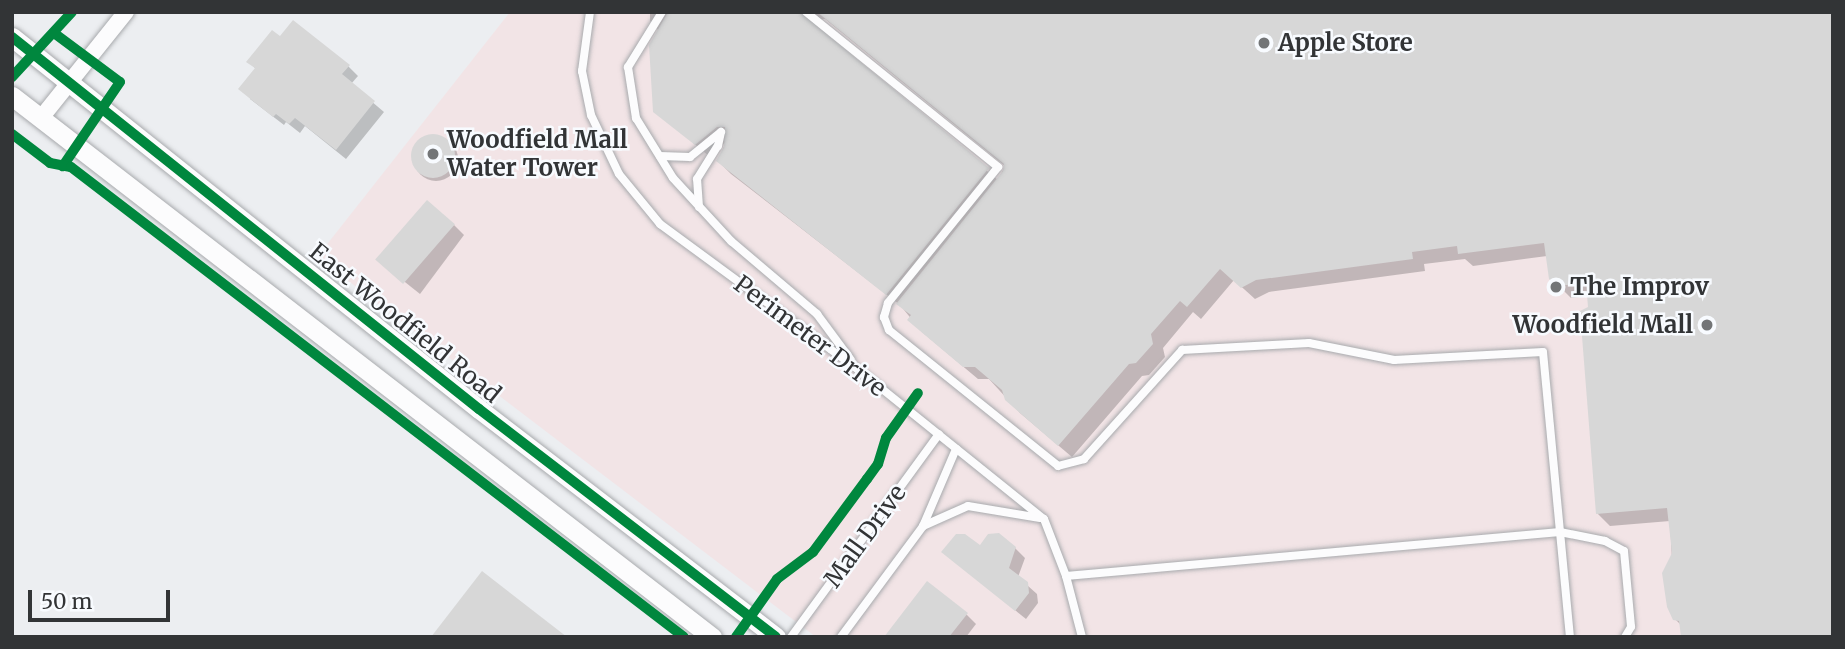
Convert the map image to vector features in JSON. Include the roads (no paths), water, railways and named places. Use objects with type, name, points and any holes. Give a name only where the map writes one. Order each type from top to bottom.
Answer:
[{"type":"street","points":[[41,118],[126,12]]},
{"type":"street","name":"East Woodfield Road","points":[[12,37],[71,81],[479,409],[776,637]]},
{"type":"street","points":[[12,96],[712,637]]},
{"type":"lane","name":"Perimeter Drive","points":[[590,12],[582,71],[591,115],[619,174],[660,224],[856,368],[1044,519]]},
{"type":"lane","points":[[806,12],[998,167],[888,303],[884,317],[889,330],[1045,459],[1058,466],[1084,459],[1182,350],[1309,343],[1394,360],[1544,352],[1570,637]]},
{"type":"lane","points":[[661,14],[628,67],[636,118],[660,156],[699,206],[731,241],[817,314],[856,368]]},
{"type":"lane","points":[[660,156],[690,157],[721,132],[718,146],[697,178],[699,206]]},
{"type":"lane","name":"Mall Drive","points":[[791,637],[939,434]]},
{"type":"lane","name":"Mall Drive","points":[[841,637],[923,526],[956,449]]},
{"type":"lane","points":[[923,526],[968,506],[999,507],[1044,519],[1066,576],[1082,637]]},
{"type":"lane","points":[[1066,576],[1560,532],[1605,541],[1624,551],[1631,627],[1625,637]]},
{"type":"place","name":"Apple Store","points":[[1264,43]]},
{"type":"place","name":"Woodfield Mall Water Tower","points":[[433,154]]},
{"type":"place","name":"The Improv","points":[[1556,287]]},
{"type":"place","name":"Woodfield Mall","points":[[1707,325]]}]
